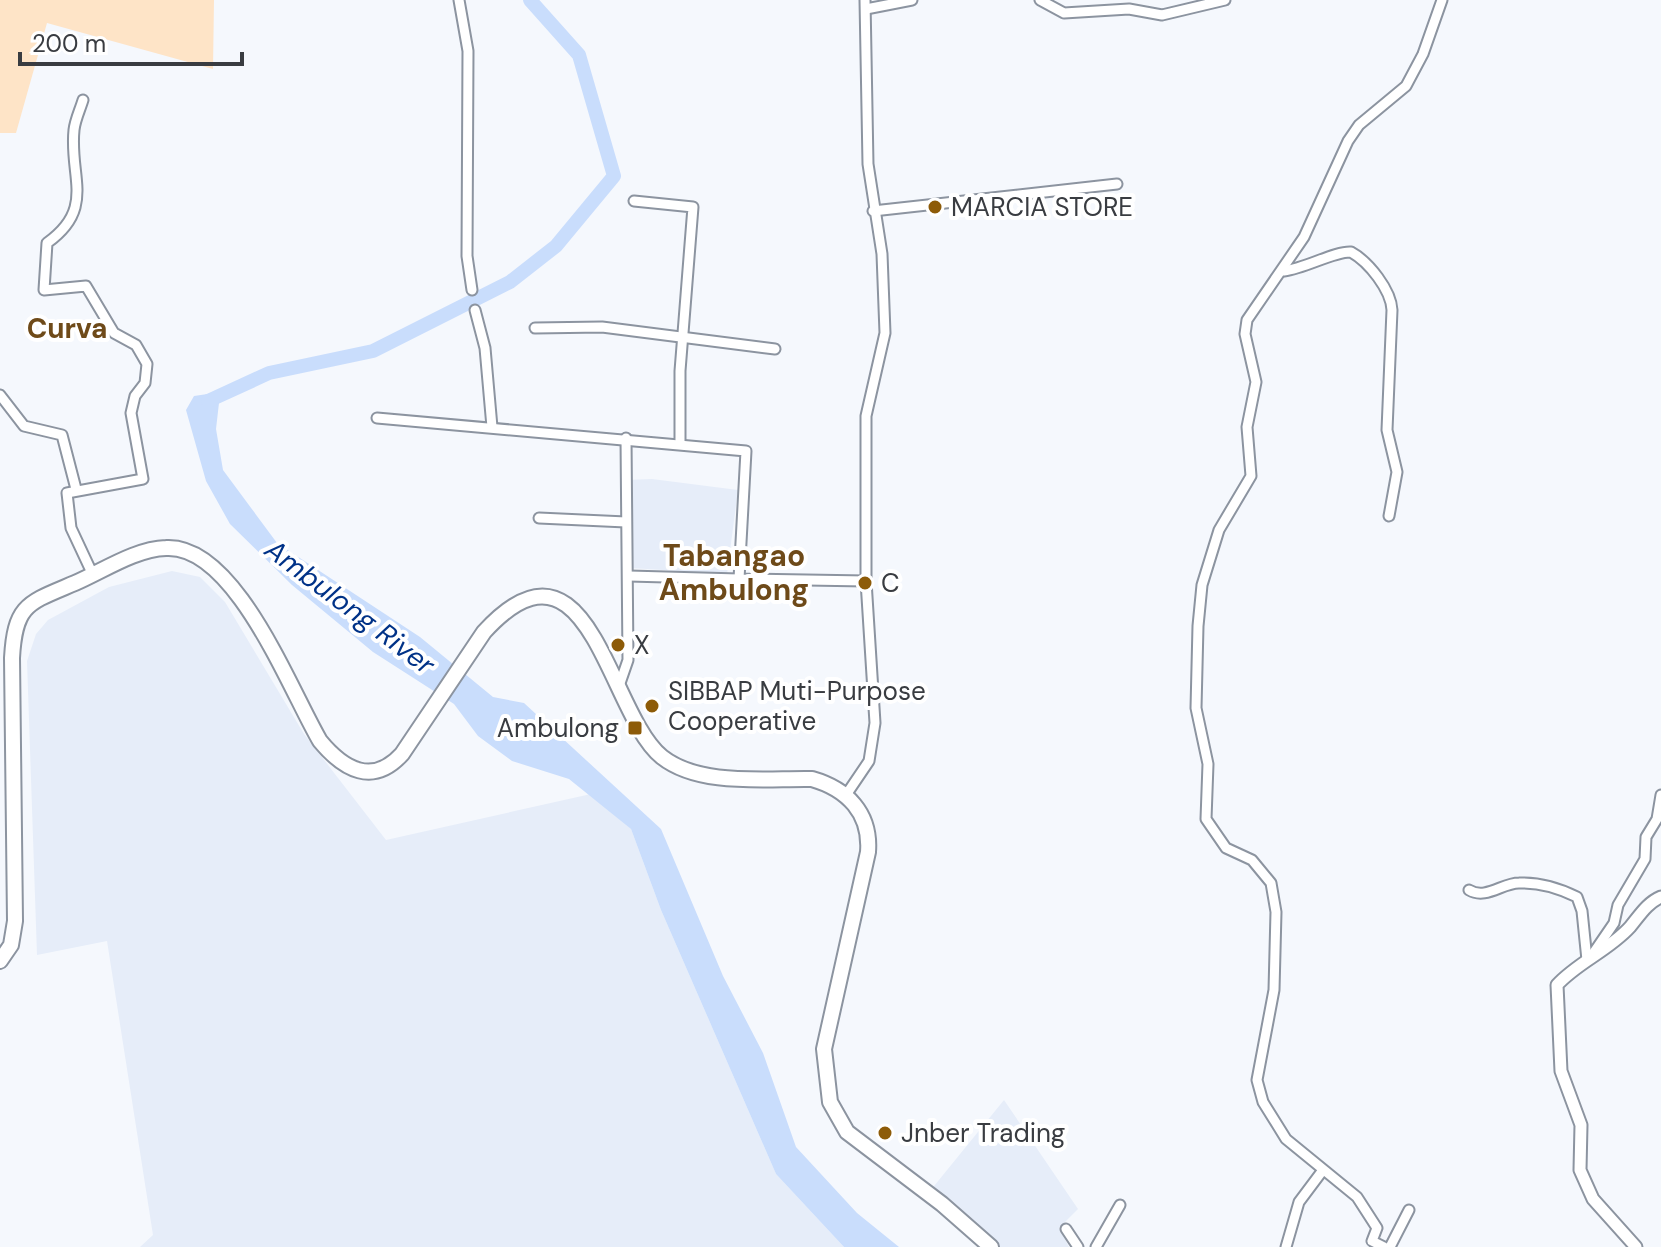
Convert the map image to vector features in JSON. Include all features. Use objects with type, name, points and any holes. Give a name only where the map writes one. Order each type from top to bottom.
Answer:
[{"type":"main road","points":[[0,961],[11,945],[15,921],[11,703],[16,623],[27,604],[129,558],[166,548],[190,551],[212,565],[241,601],[320,741],[336,760],[357,772],[371,773],[393,764],[439,703],[484,632],[506,611],[529,600],[558,600],[582,618],[660,756],[687,771],[812,779],[837,788],[863,817],[869,842],[824,1049],[830,1102],[847,1132],[942,1204],[991,1247]]},
{"type":"street","points":[[459,0],[468,51],[467,256],[472,290]]},
{"type":"street","points":[[846,795],[869,761],[873,741],[866,581],[866,416],[885,333],[882,254],[868,164],[866,5],[912,0]]},
{"type":"street","points":[[1040,0],[1064,13],[1129,9],[1162,15],[1225,0]]},
{"type":"street","points":[[1384,1247],[1372,1241],[1377,1228],[1357,1197],[1286,1139],[1258,1088],[1257,1071],[1274,990],[1276,912],[1271,883],[1261,869],[1252,860],[1226,848],[1206,819],[1208,764],[1196,708],[1202,585],[1219,530],[1251,476],[1247,427],[1256,382],[1245,327],[1304,237],[1348,141],[1359,125],[1406,86],[1423,54],[1442,0]]},
{"type":"street","points":[[83,100],[74,130],[76,211],[61,233],[47,243],[44,290],[86,286],[114,333],[136,345],[147,364],[145,383],[135,396],[131,413],[143,479],[67,493],[71,528],[93,575]]},
{"type":"street","points":[[873,211],[1117,184]]},
{"type":"street","points":[[634,201],[693,207],[680,444]]},
{"type":"street","points":[[1284,271],[1351,252],[1367,264],[1389,294],[1392,310],[1387,430],[1397,472],[1389,516]]},
{"type":"street","points":[[475,310],[485,348],[492,427]]},
{"type":"street","points":[[535,328],[602,327],[775,349]]},
{"type":"street","points":[[0,395],[24,426],[62,435],[76,489]]},
{"type":"street","points":[[377,418],[746,451],[739,579]]},
{"type":"street","points":[[619,686],[628,660],[626,438]]},
{"type":"street","points":[[539,518],[626,522]]},
{"type":"street","points":[[629,576],[866,581]]},
{"type":"street","points":[[1588,959],[1614,923],[1618,905],[1645,859],[1646,837],[1657,819],[1661,795]]},
{"type":"street","points":[[1469,890],[1483,894],[1521,883],[1552,886],[1577,897],[1582,911],[1588,959]]},
{"type":"street","points":[[1636,1247],[1586,1186],[1580,1170],[1580,1116],[1561,1071],[1557,985],[1588,959],[1609,947],[1651,902],[1661,897]]},
{"type":"street","points":[[1286,1247],[1299,1202],[1323,1170]]},
{"type":"street","points":[[1096,1247],[1120,1205]]},
{"type":"street","points":[[1390,1247],[1409,1210]]},
{"type":"street","points":[[1066,1229],[1078,1247]]},
{"type":"shaded area","points":[[0,0],[214,0],[213,69],[47,23],[16,133],[0,133]]},
{"type":"shaded area","points":[[652,479],[738,490],[727,574],[631,568],[626,480]]},
{"type":"shaded area","points":[[172,571],[200,577],[225,602],[304,734],[386,840],[591,794],[631,829],[661,910],[776,1174],[844,1247],[140,1247],[153,1235],[107,941],[37,955],[27,661],[36,634],[48,620],[109,587]]},
{"type":"shaded area","points":[[1004,1100],[1078,1209],[1059,1228],[1069,1247],[998,1247],[930,1191]]},
{"type":"water","points":[[224,394],[219,403],[216,429],[223,470],[277,543],[420,637],[493,697],[524,703],[661,829],[723,976],[763,1053],[796,1147],[857,1213],[899,1247],[844,1247],[776,1174],[661,910],[631,829],[569,779],[512,761],[478,736],[454,704],[373,652],[292,585],[230,524],[206,481],[186,410],[194,396]]},
{"type":"waterway","name":"Ambulong River","points":[[208,401],[269,373],[373,351],[510,282],[556,246],[614,176],[579,55],[530,0]]},
{"type":"place","name":"MARCIA STORE","points":[[935,207]]},
{"type":"place","name":"C","points":[[865,583]]},
{"type":"place","name":"X","points":[[618,645]]},
{"type":"place","name":"SIBBAP Muti-Purpose Cooperative","points":[[652,706]]},
{"type":"place","name":"Ambulong","points":[[635,728]]},
{"type":"place","name":"Jnber Trading","points":[[885,1133]]},
{"type":"district","name":"Curva","points":[[67,328]]},
{"type":"district","name":"Tabangao Ambulong","points":[[734,572]]}]
